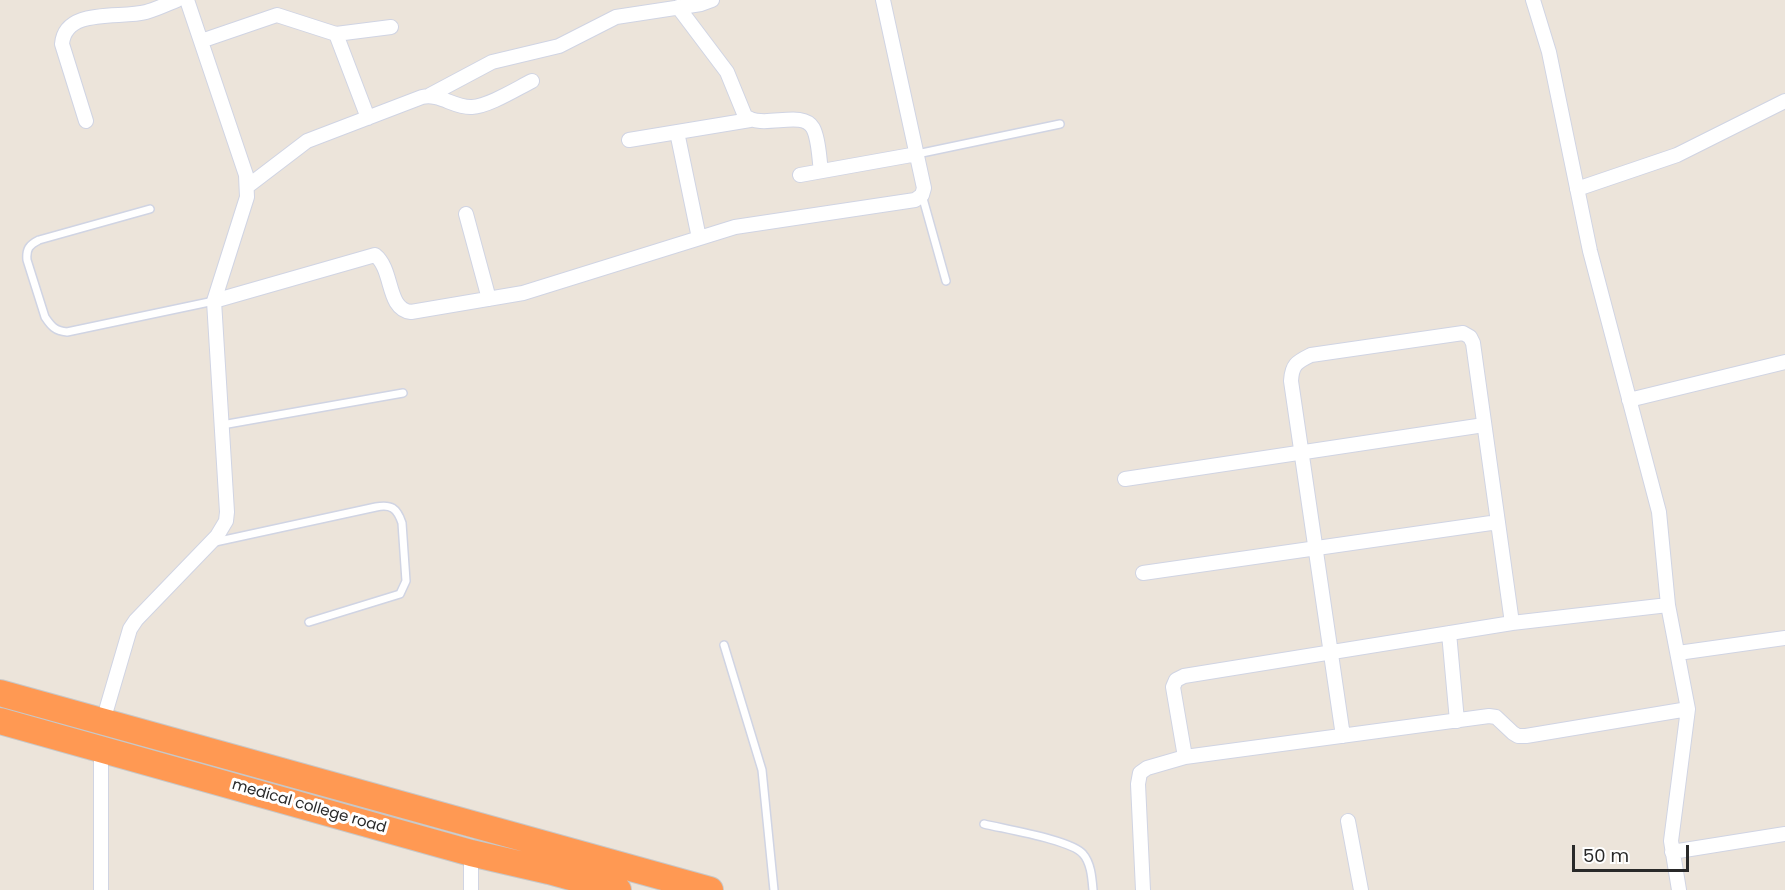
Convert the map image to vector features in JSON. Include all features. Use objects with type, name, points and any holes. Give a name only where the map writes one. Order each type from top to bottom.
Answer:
[{"type":"highway","points":[[0,693],[710,890]]},
{"type":"highway","points":[[38,731],[42,704]]},
{"type":"highway","name":"medical college road","points":[[0,721],[471,853],[618,890]]},
{"type":"street","points":[[86,122],[62,44],[63,33],[70,25],[82,19],[147,12],[177,0]]},
{"type":"street","points":[[103,721],[130,629],[135,620],[211,543],[222,529],[227,512],[214,301],[247,197],[248,186],[187,0]]},
{"type":"street","points":[[248,186],[307,141],[430,96],[492,62],[559,46],[616,17],[700,4],[712,0]]},
{"type":"street","points":[[214,301],[375,255],[385,266],[397,306],[404,311],[411,312],[523,292],[744,225],[915,200],[922,195],[924,188],[883,0]]},
{"type":"street","points":[[1533,0],[1549,52],[1590,251],[1659,512],[1668,605],[1688,709],[1671,841],[1679,890]]},
{"type":"street","points":[[678,7],[727,72],[745,116],[750,120]]},
{"type":"street","points":[[201,41],[277,15],[336,34],[391,27]]},
{"type":"street","points":[[336,34],[368,118]]},
{"type":"street","points":[[430,96],[471,107],[481,105],[532,81]]},
{"type":"street","points":[[1577,189],[1677,155],[1785,101]]},
{"type":"street","points":[[628,140],[750,120],[758,122],[801,120],[808,122],[815,132],[822,171]]},
{"type":"street","points":[[677,132],[699,238]]},
{"type":"street","points":[[800,175],[917,154]]},
{"type":"street","points":[[466,214],[489,299]]},
{"type":"street","points":[[1343,736],[1291,381],[1292,370],[1298,362],[1311,355],[1463,333],[1470,337],[1473,342],[1512,623]]},
{"type":"street","points":[[1629,400],[1785,362]]},
{"type":"street","points":[[1125,478],[1484,425]]},
{"type":"street","points":[[1143,573],[1498,522]]},
{"type":"street","points":[[1185,757],[1173,687],[1176,680],[1184,676],[1512,623],[1668,605]]},
{"type":"street","points":[[1449,633],[1457,721]]},
{"type":"street","points":[[1678,653],[1785,638]]},
{"type":"street","points":[[1143,890],[1138,784],[1140,773],[1147,768],[1185,757],[1457,721],[1496,717],[1513,733],[1526,736],[1688,709]]},
{"type":"street","points":[[101,748],[101,890]]},
{"type":"street","points":[[1348,821],[1361,890]]},
{"type":"street","points":[[1672,852],[1785,834]]},
{"type":"street","points":[[471,853],[471,890]]},
{"type":"lane","points":[[917,154],[1060,124]]},
{"type":"lane","points":[[922,195],[946,281]]},
{"type":"lane","points":[[150,209],[39,240],[31,245],[26,251],[27,260],[45,317],[50,325],[57,331],[67,332],[214,301]]},
{"type":"lane","points":[[222,425],[404,393]]},
{"type":"lane","points":[[211,543],[386,505],[393,507],[402,523],[406,581],[400,594],[309,622]]},
{"type":"lane","points":[[724,645],[762,770],[774,890]]},
{"type":"lane","points":[[984,824],[1068,844],[1083,853],[1091,869],[1093,890]]}]
